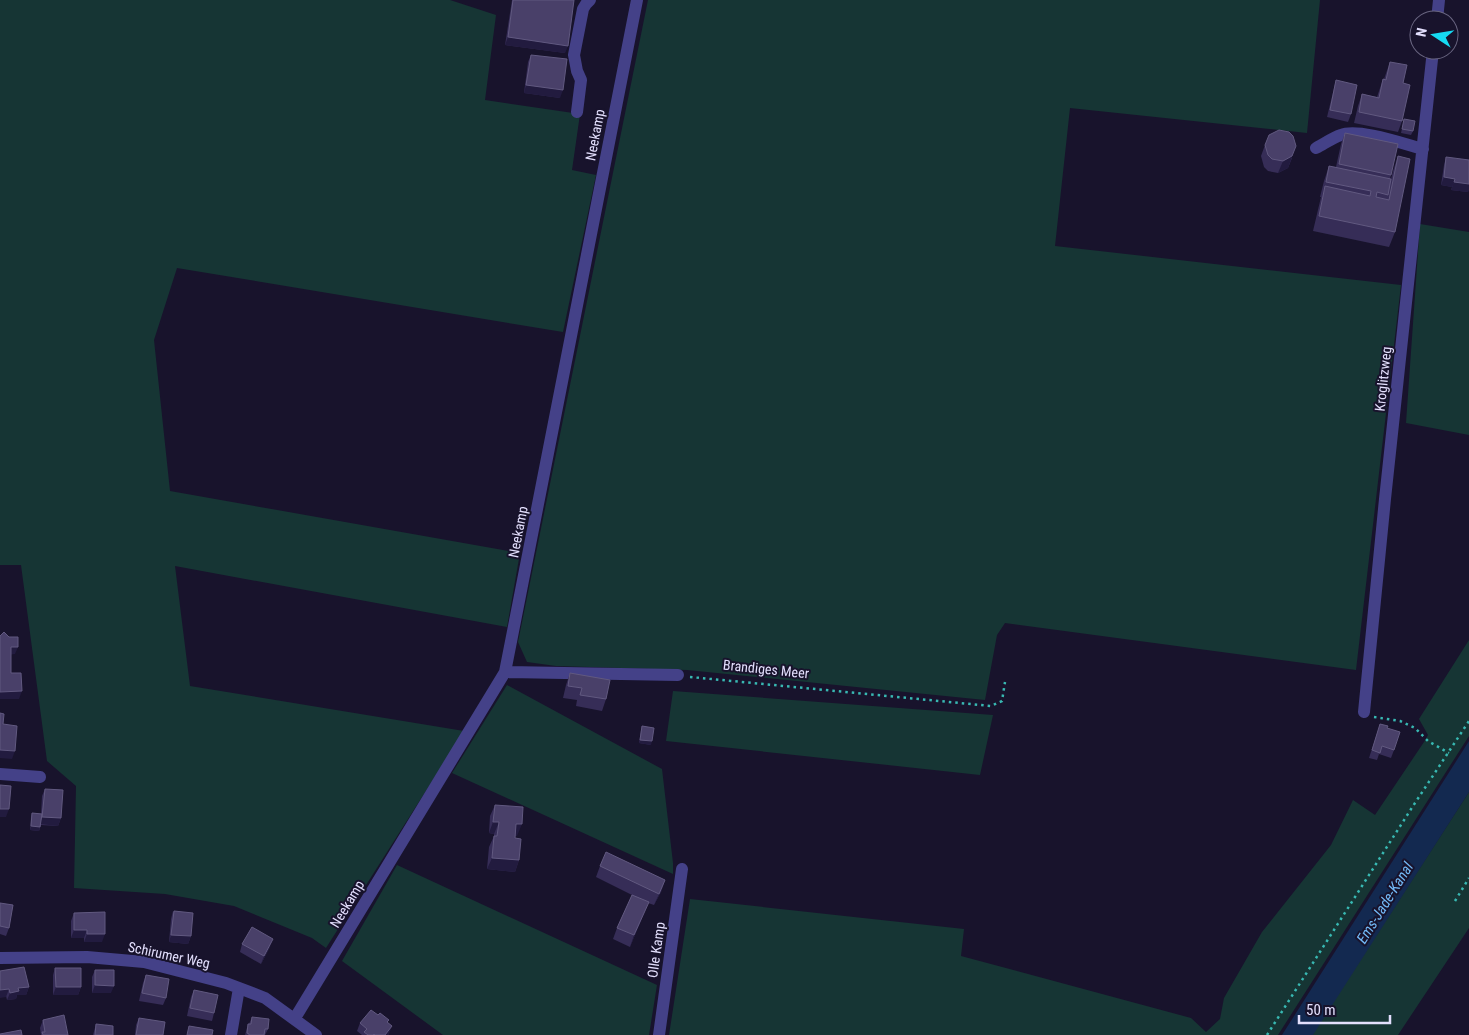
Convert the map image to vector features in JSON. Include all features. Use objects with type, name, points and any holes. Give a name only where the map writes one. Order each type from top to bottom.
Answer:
[{"type":"street","points":[[577,112],[581,80],[574,55],[583,9],[590,0]]},
{"type":"street","name":"Neekamp","points":[[294,1018],[506,672],[637,0]]},
{"type":"street","name":"Kroglitzweg","points":[[1364,712],[1408,280],[1433,60]]},
{"type":"street","points":[[1316,148],[1342,134],[1358,134],[1423,149]]},
{"type":"street","points":[[506,672],[678,675]]},
{"type":"street","points":[[0,774],[40,777]]},
{"type":"street","name":"Olle Kamp","points":[[659,1035],[682,869]]},
{"type":"street","name":"Schirumer Weg","points":[[0,958],[87,957],[144,962],[226,983],[265,998],[316,1035]]},
{"type":"street","points":[[230,1035],[239,988]]},
{"type":"path","name":"Brandiges Meer","points":[[678,675],[991,706],[1002,701],[1005,682]]},
{"type":"path","points":[[1364,712],[1369,716],[1400,721],[1415,728],[1428,742],[1449,753]]},
{"type":"path","points":[[1267,1035],[1469,721]]},
{"type":"path","points":[[1455,901],[1469,878]]},
{"type":"green space","points":[[0,0],[450,0],[496,15],[485,100],[580,114],[572,170],[596,175],[563,332],[177,268],[154,340],[170,491],[520,553],[507,627],[175,566],[190,686],[464,731],[326,948],[312,938],[234,906],[165,894],[74,888],[76,786],[47,761],[21,565],[0,565]]},
{"type":"green space","points":[[648,0],[1320,0],[1307,133],[1070,108],[1055,246],[1401,285],[1356,670],[1005,623],[997,635],[985,700],[687,670],[556,666],[527,662],[518,642]]},
{"type":"green space","points":[[1420,224],[1469,232],[1469,435],[1406,423]]},
{"type":"green space","points":[[1469,640],[1469,736],[1278,1035],[669,1035],[690,899],[964,929],[961,956],[1191,1018],[1206,1032],[1220,1019],[1224,998],[1262,932],[1331,845],[1353,800],[1375,815],[1424,742],[1428,735],[1419,719]]},
{"type":"green space","points":[[507,685],[662,769],[673,874],[452,773]]},
{"type":"green space","points":[[673,691],[993,715],[980,775],[666,741]]},
{"type":"green space","points":[[1469,792],[1469,928],[1398,1035],[1312,1035]]},
{"type":"green space","points":[[397,865],[657,985],[649,1035],[443,1035],[342,961]]},
{"type":"water","name":"Ems-Jade-Kanal","points":[[1469,741],[1469,792],[1313,1035],[1282,1035]]},
{"type":"building","points":[[513,0],[574,0],[568,46],[508,37]]},
{"type":"building","points":[[531,55],[567,59],[563,90],[526,85]]},
{"type":"building","points":[[1390,62],[1407,65],[1403,83],[1410,85],[1402,121],[1359,112],[1362,94],[1379,98],[1383,79],[1386,80]]},
{"type":"building","points":[[1336,80],[1357,85],[1351,114],[1330,110]]},
{"type":"building","points":[[1404,119],[1415,121],[1413,131],[1402,129]]},
{"type":"building","points":[[1279,130],[1289,132],[1293,136],[1296,146],[1292,156],[1283,161],[1272,159],[1268,155],[1265,145],[1269,135]]},
{"type":"building","points":[[1345,133],[1398,144],[1391,175],[1339,164]]},
{"type":"building","points":[[1398,156],[1410,159],[1395,232],[1319,216],[1325,186],[1370,196],[1371,191],[1326,182],[1329,166],[1391,179],[1388,195],[1377,192],[1376,197],[1389,200]]},
{"type":"building","points":[[1446,157],[1469,160],[1469,184],[1454,182],[1455,179],[1444,177]]},
{"type":"building","points":[[4,632],[9,637],[18,637],[18,647],[11,647],[11,673],[21,673],[22,691],[0,692],[0,636]]},
{"type":"building","points":[[570,673],[610,680],[606,699],[580,695],[582,688],[568,686]]},
{"type":"building","points":[[0,713],[4,714],[3,724],[17,726],[15,751],[0,750]]},
{"type":"building","points":[[1380,724],[1400,732],[1394,750],[1382,746],[1380,753],[1372,750]]},
{"type":"building","points":[[642,726],[654,728],[652,741],[640,740]]},
{"type":"building","points":[[0,785],[11,786],[9,809],[0,809]]},
{"type":"building","points":[[45,789],[63,790],[61,818],[42,817]]},
{"type":"building","points":[[495,805],[523,807],[522,824],[516,824],[515,838],[521,839],[519,860],[492,858],[494,836],[497,836],[499,822],[493,822]]},
{"type":"building","points":[[32,813],[42,814],[40,827],[31,826]]},
{"type":"building","points":[[606,852],[665,880],[659,894],[600,866]]},
{"type":"building","points":[[632,895],[649,902],[634,935],[617,928]]},
{"type":"building","points":[[0,903],[13,905],[9,928],[0,926]]},
{"type":"building","points":[[174,911],[193,913],[191,936],[171,935]]},
{"type":"building","points":[[105,912],[105,934],[87,934],[87,930],[74,930],[74,913]]},
{"type":"building","points":[[252,927],[273,939],[264,956],[242,944]]},
{"type":"building","points":[[24,967],[29,987],[18,988],[19,991],[10,993],[9,989],[0,990],[0,971]]},
{"type":"building","points":[[55,968],[81,968],[81,987],[56,987]]},
{"type":"building","points":[[95,970],[114,970],[114,986],[95,985]]},
{"type":"building","points":[[146,975],[169,979],[166,998],[142,993]]},
{"type":"building","points":[[194,990],[218,995],[214,1013],[190,1008]]},
{"type":"building","points":[[371,1010],[378,1015],[380,1013],[389,1020],[387,1022],[392,1026],[385,1035],[368,1035],[364,1032],[367,1029],[360,1023]]},
{"type":"building","points":[[64,1015],[68,1035],[43,1035],[42,1032],[45,1032],[43,1020]]},
{"type":"building","points":[[252,1017],[269,1019],[268,1029],[265,1029],[264,1035],[249,1035],[247,1033],[248,1024],[251,1024]]},
{"type":"building","points":[[139,1018],[165,1022],[163,1035],[136,1035]]},
{"type":"building","points":[[96,1024],[113,1026],[113,1035],[95,1035]]},
{"type":"building","points":[[189,1026],[213,1030],[212,1035],[187,1035]]},
{"type":"building","points":[[21,1030],[22,1035],[0,1035],[0,1034]]}]
